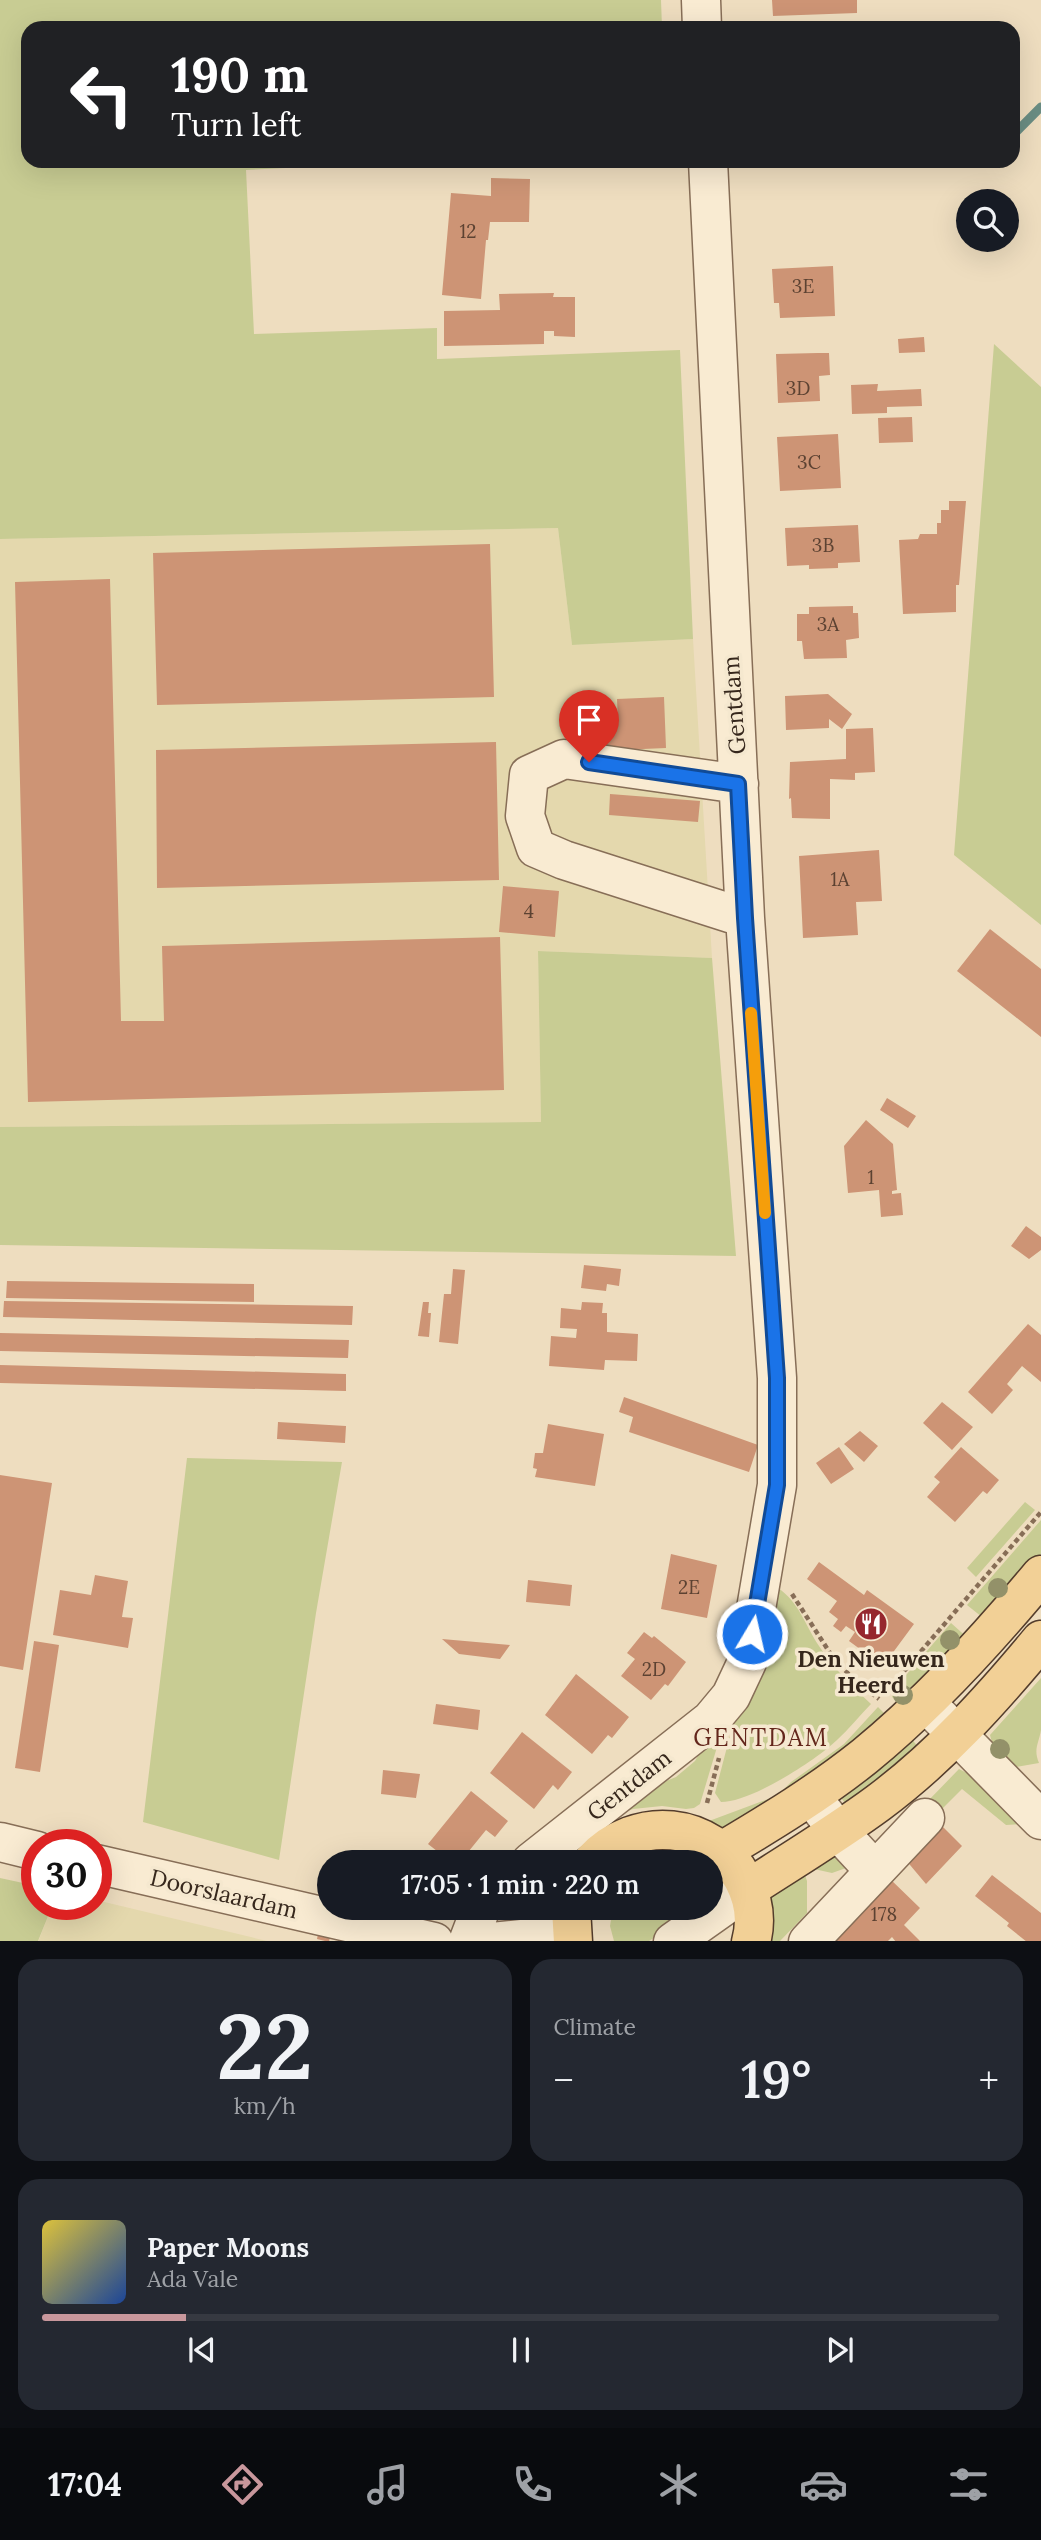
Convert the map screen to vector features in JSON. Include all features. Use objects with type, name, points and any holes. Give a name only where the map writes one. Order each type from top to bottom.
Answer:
[{"type":"main road","points":[[723,1850],[811,1796],[865,1755],[915,1711],[1041,1575]]},
{"type":"main road","points":[[748,1889],[879,1802],[957,1735],[1041,1640]]},
{"type":"main road","points":[[607,1850],[619,1840],[640,1832],[661,1829],[683,1831],[720,1850]]},
{"type":"main road","points":[[723,1852],[737,1868],[748,1889],[753,1911],[751,1941]]},
{"type":"street","points":[[701,0],[702,21]]},
{"type":"street","name":"Gentdam","points":[[546,1850],[711,1720],[730,1696],[747,1662],[777,1485],[777,1378],[730,661],[708,168]]},
{"type":"street","points":[[738,784],[564,759],[529,775],[525,816],[536,848],[564,860],[745,918]]},
{"type":"street","points":[[915,1711],[957,1735],[1041,1820]]},
{"type":"street","points":[[811,1796],[838,1831],[875,1871]]},
{"type":"street","points":[[808,1941],[925,1818]]},
{"type":"street","points":[[0,1842],[21,1847]]},
{"type":"street","name":"Doorslaardam","points":[[112,1868],[434,1941]]},
{"type":"street","points":[[673,1941],[748,1889]]},
{"type":"street","points":[[468,1941],[476,1920]]},
{"type":"street","points":[[492,1941],[551,1936],[571,1926]]},
{"type":"path","points":[[953,1613],[1041,1512]]},
{"type":"path","points":[[766,1560],[788,1587],[832,1656],[854,1680],[915,1711]]},
{"type":"path","points":[[713,1808],[705,1809],[720,1757]]},
{"type":"shaded area","points":[[558,528],[572,645],[693,639],[712,958],[538,951],[541,1122],[0,1127],[0,539]]},
{"type":"shaded area","points":[[112,1904],[267,1941],[38,1941],[47,1920],[112,1920]]},
{"type":"green space","points":[[0,0],[661,0],[662,21],[21,21],[21,168],[288,168],[246,170],[254,334],[437,328],[437,359],[680,350],[693,639],[572,645],[558,528],[0,539]]},
{"type":"green space","points":[[994,344],[1041,387],[1041,925],[954,855]]},
{"type":"green space","points":[[538,951],[712,958],[736,1256],[0,1245],[0,1127],[541,1122]]},
{"type":"green space","points":[[187,1458],[342,1462],[279,1860],[143,1822]]},
{"type":"green space","points":[[1025,1502],[1035,1510],[976,1577],[967,1568]]},
{"type":"green space","points":[[1041,1520],[1041,1554],[991,1614],[982,1617],[967,1605]]},
{"type":"green space","points":[[778,1588],[797,1607],[830,1662],[871,1704],[837,1740],[799,1769],[749,1795],[721,1802],[715,1793],[738,1705]]},
{"type":"green space","points":[[951,1623],[970,1640],[905,1706],[892,1697],[894,1689]]},
{"type":"green space","points":[[1041,1678],[1041,1730],[1036,1750],[1039,1763],[1010,1768],[993,1746],[990,1735]]},
{"type":"green space","points":[[878,1707],[891,1720],[784,1792],[791,1782],[844,1744]]},
{"type":"green space","points":[[723,1727],[700,1804],[686,1809],[662,1806],[633,1809],[604,1820],[639,1792],[676,1777],[695,1761],[708,1738]]},
{"type":"green space","points":[[908,1734],[918,1747],[893,1771],[845,1803],[838,1794]]},
{"type":"green space","points":[[959,1769],[973,1776],[1023,1824],[1006,1825],[962,1789],[938,1813],[927,1802]]},
{"type":"green space","points":[[771,1798],[777,1801],[745,1828],[638,1850],[578,1850],[599,1833],[690,1818],[709,1821]]},
{"type":"green space","points":[[831,1848],[846,1868],[832,1873],[814,1869]]},
{"type":"green space","points":[[805,1875],[807,1913],[780,1941],[761,1941],[763,1912],[773,1891]]},
{"type":"green space","points":[[0,1878],[21,1883],[21,1920],[47,1920],[38,1941],[0,1941]]},
{"type":"green space","points":[[515,1920],[532,1920],[514,1924]]},
{"type":"green space","points":[[611,1920],[681,1920],[649,1941],[614,1941]]},
{"type":"building","points":[[772,0],[857,0],[857,13],[773,16]]},
{"type":"building","points":[[491,178],[530,179],[529,222],[490,222],[481,299],[442,295],[451,193],[491,196]]},
{"type":"building","points":[[833,266],[835,316],[780,318],[779,303],[774,303],[772,269]]},
{"type":"building","points":[[554,293],[553,297],[575,297],[575,337],[554,336],[554,331],[544,331],[544,344],[444,346],[444,311],[500,310],[499,294]]},
{"type":"building","points":[[924,337],[925,352],[899,353],[898,339]]},
{"type":"building","points":[[829,353],[830,375],[819,376],[820,401],[778,403],[776,354]]},
{"type":"building","points":[[878,384],[877,391],[921,389],[922,406],[887,407],[887,413],[852,414],[851,385]]},
{"type":"building","points":[[912,417],[913,442],[879,443],[878,418]]},
{"type":"building","points":[[838,434],[841,488],[780,491],[777,437]]},
{"type":"building","points":[[949,501],[966,501],[959,585],[956,585],[956,612],[903,614],[899,540],[918,539],[920,534],[937,534],[937,523],[941,523],[941,510],[949,510]]},
{"type":"building","points":[[858,525],[860,562],[838,563],[838,568],[809,569],[809,565],[787,566],[785,528]]},
{"type":"building","points":[[490,544],[494,697],[157,705],[153,553]]},
{"type":"building","points":[[110,579],[121,1021],[164,1021],[162,946],[500,937],[504,1090],[28,1102],[15,582]]},
{"type":"building","points":[[853,606],[853,613],[858,613],[859,638],[846,640],[847,658],[804,659],[802,641],[797,641],[797,614],[809,614],[809,607]]},
{"type":"building","points":[[828,694],[852,714],[842,729],[829,719],[829,728],[786,730],[785,696]]},
{"type":"building","points":[[664,697],[666,748],[597,751],[596,723],[618,722],[617,699]]},
{"type":"building","points":[[873,728],[875,772],[855,773],[855,780],[830,779],[830,819],[792,818],[791,798],[789,799],[790,762],[846,759],[846,729]]},
{"type":"building","points":[[496,742],[499,880],[157,888],[156,750]]},
{"type":"building","points":[[610,794],[700,801],[698,822],[609,815]]},
{"type":"building","points":[[879,850],[882,901],[856,902],[858,935],[803,938],[799,856]]},
{"type":"building","points":[[503,886],[559,891],[555,937],[499,932]]},
{"type":"building","points":[[990,929],[1041,969],[1041,1037],[957,971]]},
{"type":"building","points":[[887,1098],[916,1116],[908,1128],[880,1110]]},
{"type":"building","points":[[866,1120],[893,1144],[897,1190],[892,1191],[892,1194],[901,1193],[903,1215],[881,1217],[879,1190],[848,1193],[844,1146]]},
{"type":"building","points":[[1026,1226],[1041,1237],[1041,1250],[1029,1259],[1011,1246]]},
{"type":"building","points":[[584,1265],[621,1269],[619,1286],[607,1284],[606,1291],[581,1288]]},
{"type":"building","points":[[453,1269],[465,1270],[458,1344],[439,1342],[444,1294],[451,1294]]},
{"type":"building","points":[[7,1281],[254,1284],[254,1302],[6,1298]]},
{"type":"building","points":[[4,1301],[353,1306],[352,1325],[3,1317]]},
{"type":"building","points":[[423,1302],[429,1302],[428,1313],[431,1313],[429,1337],[418,1336]]},
{"type":"building","points":[[582,1302],[603,1303],[602,1313],[607,1313],[607,1332],[638,1334],[637,1361],[605,1360],[604,1370],[549,1366],[551,1336],[576,1338],[577,1329],[560,1328],[561,1308],[581,1310]]},
{"type":"building","points":[[1028,1324],[1041,1335],[1041,1382],[1022,1366],[1007,1384],[1013,1390],[992,1414],[968,1392]]},
{"type":"building","points":[[0,1333],[349,1340],[348,1358],[0,1351]]},
{"type":"building","points":[[0,1365],[346,1374],[346,1391],[0,1383]]},
{"type":"building","points":[[624,1397],[758,1445],[749,1472],[629,1432],[633,1417],[619,1412]]},
{"type":"building","points":[[942,1402],[973,1427],[952,1450],[923,1423]]},
{"type":"building","points":[[278,1422],[346,1426],[345,1443],[277,1439]]},
{"type":"building","points":[[548,1424],[604,1434],[595,1486],[535,1477],[535,1453],[543,1453]]},
{"type":"building","points":[[860,1431],[878,1446],[864,1462],[844,1444]]},
{"type":"building","points":[[839,1447],[854,1469],[831,1484],[816,1463]]},
{"type":"building","points":[[961,1447],[999,1480],[987,1494],[983,1491],[955,1522],[927,1497],[940,1482],[934,1477]]},
{"type":"building","points":[[0,1475],[52,1483],[23,1670],[0,1666]]},
{"type":"building","points":[[671,1554],[717,1565],[707,1618],[661,1609]]},
{"type":"building","points":[[819,1562],[864,1595],[867,1590],[914,1624],[883,1666],[849,1641],[855,1632],[846,1626],[841,1632],[833,1626],[838,1619],[829,1612],[837,1601],[807,1579]]},
{"type":"building","points":[[95,1575],[128,1581],[122,1617],[133,1618],[128,1648],[53,1635],[60,1590],[91,1595]]},
{"type":"building","points":[[528,1580],[572,1585],[570,1606],[526,1602]]},
{"type":"building","points":[[644,1632],[652,1638],[654,1636],[686,1662],[668,1686],[665,1684],[651,1700],[621,1676],[635,1659],[627,1653]]},
{"type":"building","points":[[442,1639],[510,1645],[500,1659],[459,1654]]},
{"type":"building","points":[[34,1641],[59,1645],[40,1772],[15,1768]]},
{"type":"building","points":[[576,1674],[629,1717],[612,1738],[608,1735],[592,1754],[545,1715]]},
{"type":"building","points":[[436,1704],[480,1710],[478,1730],[433,1724]]},
{"type":"building","points":[[522,1732],[572,1772],[558,1790],[553,1785],[534,1809],[490,1773]]},
{"type":"building","points":[[383,1770],[420,1774],[416,1798],[381,1794]]},
{"type":"building","points":[[471,1791],[508,1821],[495,1837],[486,1830],[470,1850],[436,1850],[428,1844]]},
{"type":"building","points":[[940,1824],[962,1846],[926,1884],[905,1859]]},
{"type":"building","points":[[992,1875],[1041,1913],[1041,1941],[1026,1941],[1007,1926],[1009,1923],[975,1896]]},
{"type":"building","points":[[888,1877],[920,1908],[904,1925],[920,1941],[895,1941],[892,1937],[888,1941],[827,1941]]},
{"type":"building","points":[[318,1934],[330,1937],[329,1941],[317,1939]]},
{"type":"waterway","points":[[1020,128],[1041,107]]},
{"type":"slow traffic","points":[[751,1013],[765,1213]]},
{"type":"place","name":"Den Nieuwen Heerd","points":[[871,1624]]},
{"type":"district","name":"GENTDAM","points":[[761,1738]]},
{"type":"route","points":[[589,762],[738,784],[777,1378],[777,1485],[752,1634]]}]
